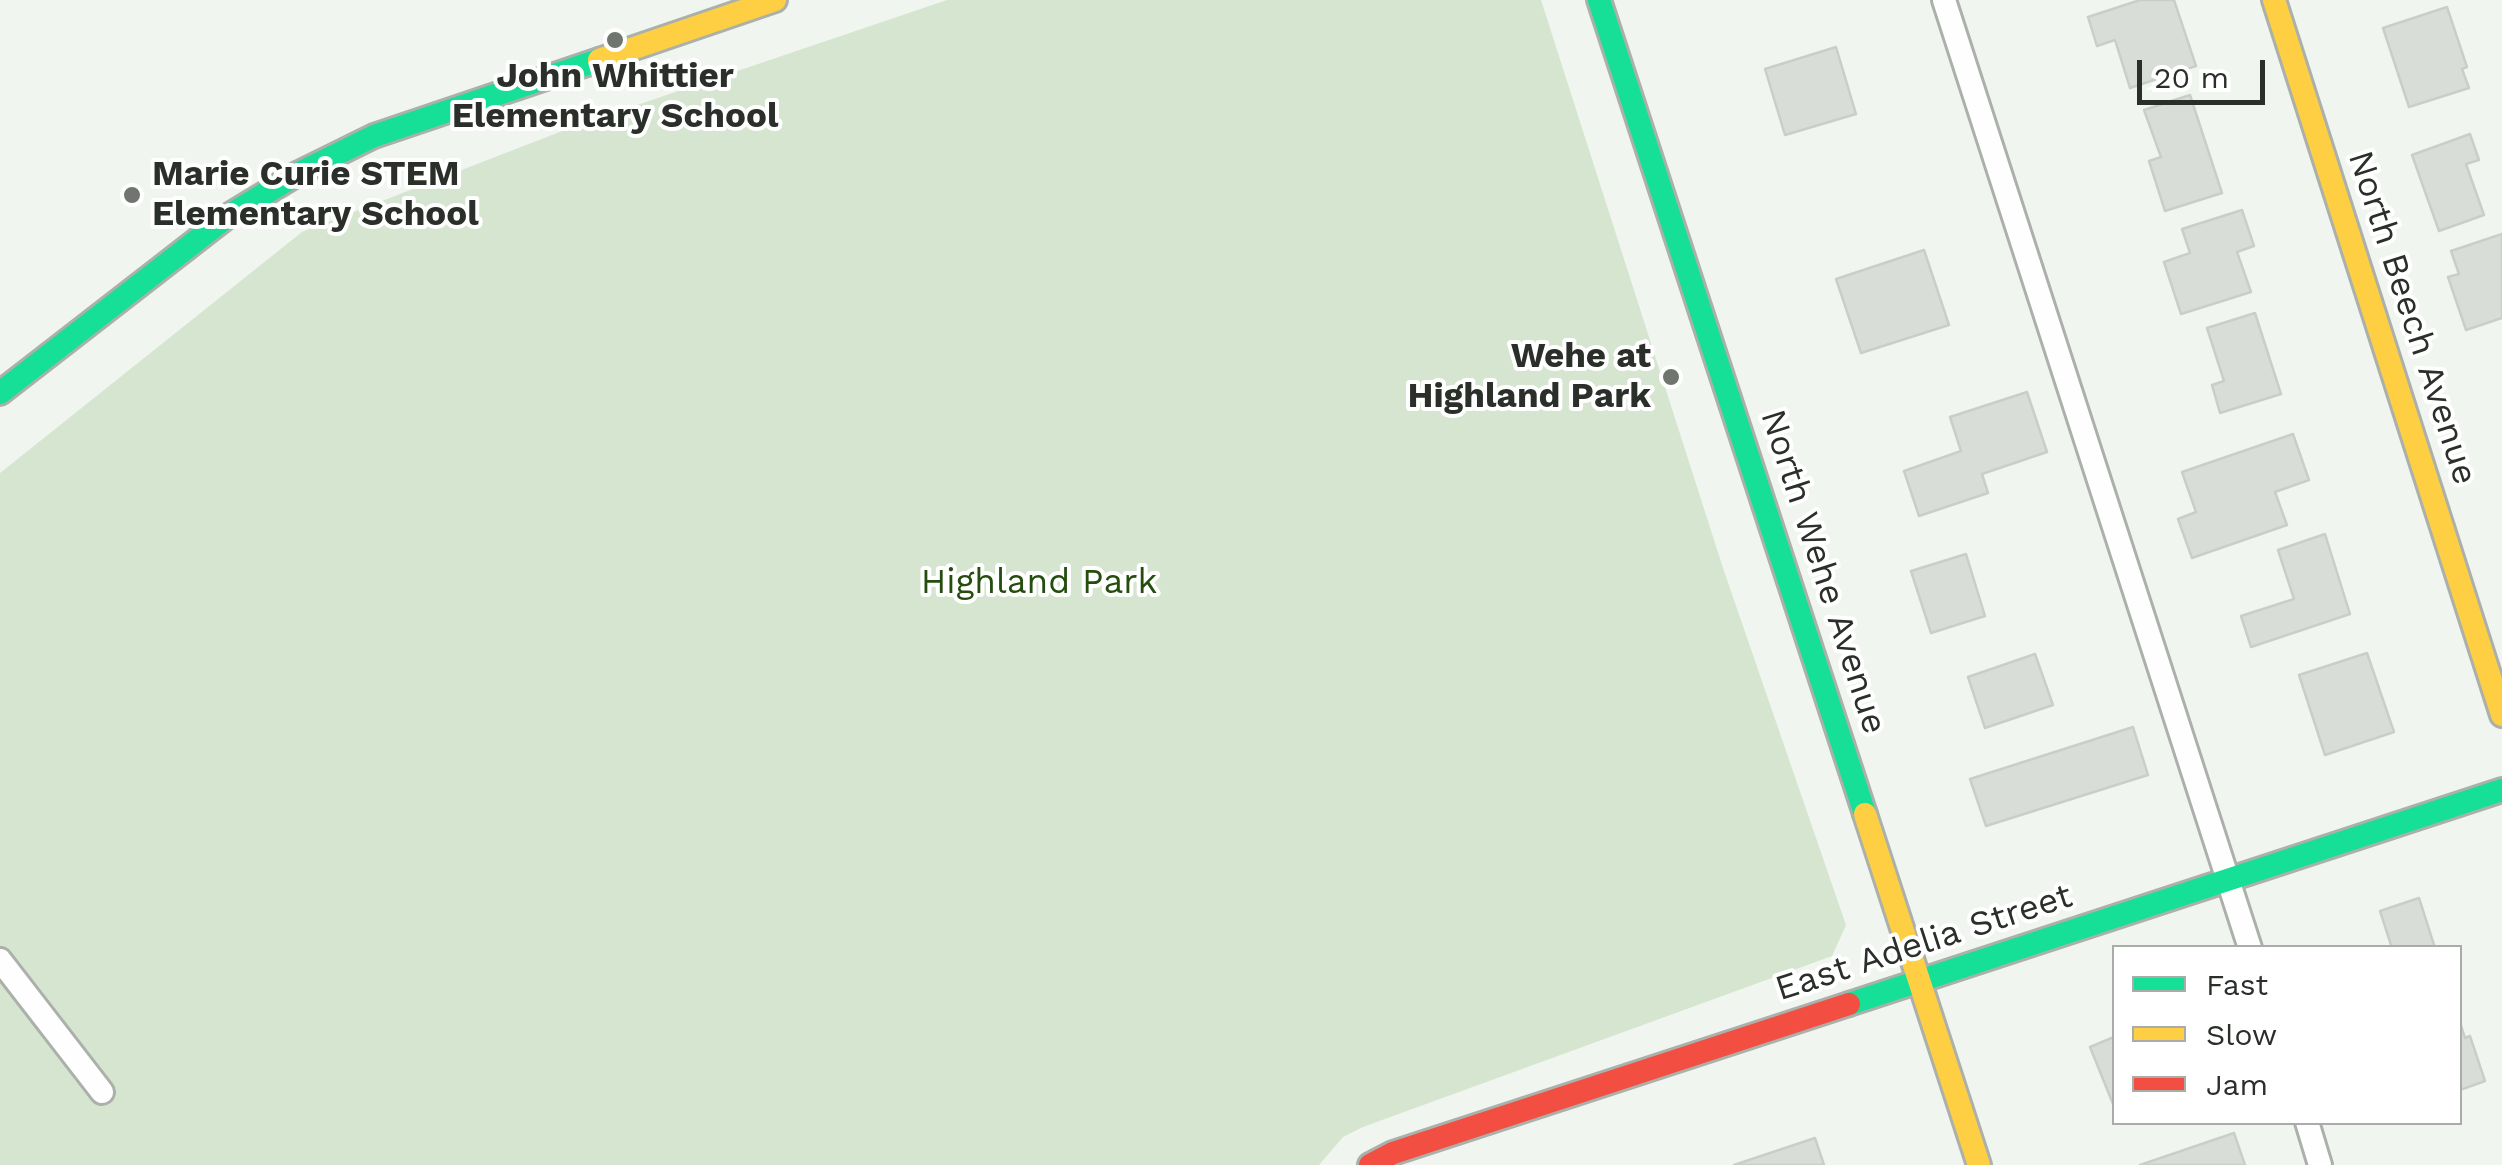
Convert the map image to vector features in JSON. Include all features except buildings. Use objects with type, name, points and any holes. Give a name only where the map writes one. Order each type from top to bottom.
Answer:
[{"type":"street","points":[[0,393],[228,216],[298,173],[374,136],[774,0]]},
{"type":"street","name":"North Wehe Avenue","points":[[1599,0],[1979,1165]]},
{"type":"street","name":"North Beech Avenue","points":[[2274,0],[2502,715]]},
{"type":"street","name":"East Adelia Street","points":[[1370,1165],[1411,1147],[2502,790]]},
{"type":"lane","points":[[1944,0],[2249,945]]},
{"type":"lane","points":[[0,960],[102,1092]]},
{"type":"lane","points":[[2308,1125],[2320,1165]]},
{"type":"green space","name":"Highland Park","points":[[947,0],[1541,0],[1723,568],[1846,925],[1832,956],[1363,1127],[1343,1137],[1319,1165],[0,1165],[0,473],[302,232],[575,126]]},
{"type":"traffic: fast","points":[[1599,0],[1865,814]]},
{"type":"traffic: fast","points":[[0,393],[228,216],[299,173],[374,136],[599,60]]},
{"type":"traffic: fast","points":[[1849,1004],[2502,790]]},
{"type":"traffic: slow","points":[[599,60],[775,0]]},
{"type":"traffic: slow","points":[[2274,0],[2502,715]]},
{"type":"traffic: slow","points":[[1865,814],[1979,1165]]},
{"type":"traffic: jam","points":[[1370,1165],[1393,1153],[1849,1004]]},
{"type":"place","name":"John Whittier Elementary School","points":[[615,40]]},
{"type":"place","name":"Marie Curie STEM Elementary School","points":[[132,195]]},
{"type":"place","name":"Wehe at Highland Park","points":[[1671,377]]}]
